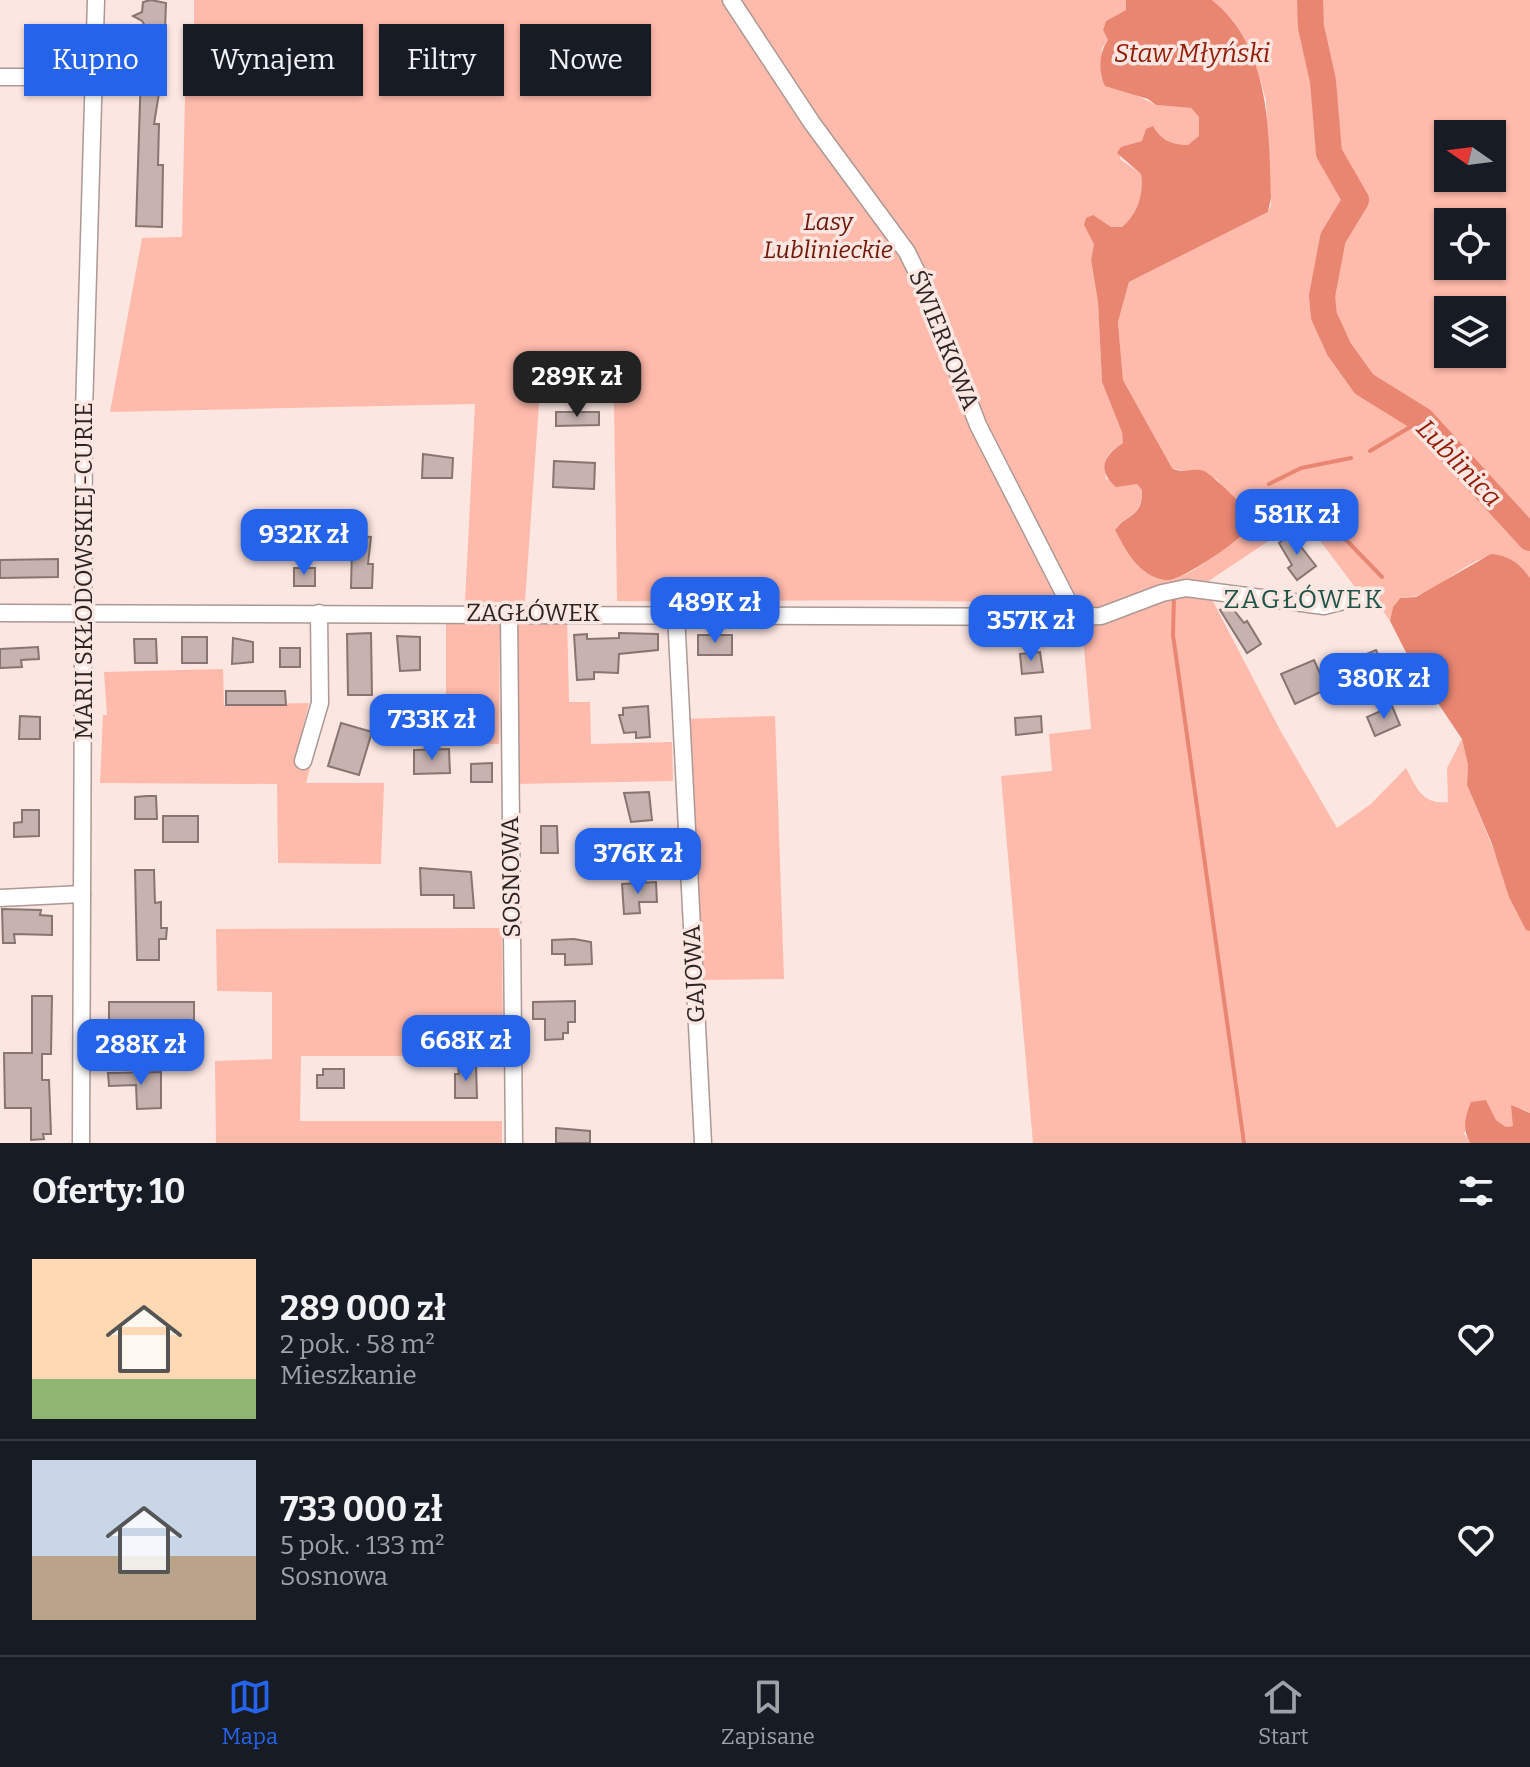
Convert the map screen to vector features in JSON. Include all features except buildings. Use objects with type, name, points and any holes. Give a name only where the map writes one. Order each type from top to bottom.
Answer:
[{"type":"street","name":"MARII SKŁODOWSKIEJ-CURIE","points":[[95,24],[96,0]]},
{"type":"street","name":"ŚWIERKOWA","points":[[731,0],[812,123],[907,252],[927,293],[978,425],[1076,617]]},
{"type":"street","points":[[0,77],[24,77]]},
{"type":"street","name":"MARII SKŁODOWSKIEJ-CURIE","points":[[81,1143],[84,411],[93,96]]},
{"type":"street","name":"ZAGŁÓWEK","points":[[0,613],[509,612],[1076,617],[1113,613],[1162,593],[1186,588],[1324,606],[1360,597]]},
{"type":"street","name":"SOSNOWA","points":[[509,612],[514,1143]]},
{"type":"street","points":[[303,761],[320,703],[319,613]]},
{"type":"street","name":"GAJOWA","points":[[676,614],[703,1143]]},
{"type":"street","points":[[0,898],[82,894]]},
{"type":"green space","name":"Lasy Lublinieckie","points":[[194,0],[1126,0],[1126,10],[1106,21],[1103,30],[1108,40],[1102,48],[1101,78],[1156,105],[1191,108],[1199,117],[1200,136],[1188,145],[1168,143],[1157,135],[1156,129],[1143,141],[1121,147],[1120,159],[1141,174],[1141,196],[1128,222],[1122,227],[1111,227],[1094,244],[1091,260],[1098,302],[1102,382],[1123,433],[1123,443],[1105,461],[1106,479],[1137,484],[1142,489],[1137,510],[1115,530],[1146,571],[1161,578],[1176,577],[1210,560],[1247,529],[1246,507],[1230,497],[1217,479],[1172,468],[1123,380],[1118,322],[1129,282],[1268,212],[1271,206],[1266,100],[1262,86],[1241,32],[1212,0],[1530,0],[1530,578],[1516,563],[1502,557],[1489,557],[1416,596],[1400,598],[1393,607],[1390,621],[1384,612],[1370,607],[1303,518],[1204,584],[1280,730],[1337,828],[1371,804],[1406,768],[1422,794],[1432,801],[1448,802],[1447,768],[1462,739],[1468,765],[1467,785],[1526,929],[1530,931],[1530,1113],[1523,1109],[1513,1126],[1506,1127],[1496,1120],[1486,1100],[1464,1133],[1470,1143],[1033,1143],[1001,776],[1052,771],[1049,734],[1091,729],[1082,624],[1100,624],[1202,584],[1172,584],[1124,604],[1098,609],[942,601],[617,601],[614,403],[539,403],[525,602],[465,602],[475,404],[110,412],[142,238],[182,237],[185,96],[363,96],[363,24],[194,24]]},
{"type":"green space","points":[[567,616],[569,702],[590,702],[591,744],[672,742],[673,781],[514,784],[513,624],[519,617]]},
{"type":"green space","points":[[491,617],[500,623],[499,744],[382,743],[382,704],[446,703],[446,618]]},
{"type":"green space","points":[[223,669],[224,705],[309,703],[296,756],[297,764],[311,764],[306,783],[384,783],[381,864],[278,863],[277,784],[100,783],[103,715],[107,715],[104,672]]},
{"type":"green space","points":[[775,716],[784,979],[698,980],[686,719]]},
{"type":"green space","points":[[502,928],[503,1056],[301,1056],[300,1121],[502,1121],[502,1143],[216,1143],[215,1061],[272,1059],[272,992],[217,991],[216,929]]},
{"type":"water","name":"Staw Młyński","points":[[1126,0],[1212,0],[1231,19],[1256,65],[1267,117],[1269,144],[1271,197],[1268,212],[1129,282],[1118,322],[1123,380],[1172,468],[1204,471],[1251,516],[1248,528],[1222,551],[1183,575],[1165,580],[1141,568],[1115,530],[1140,506],[1142,490],[1137,484],[1116,487],[1104,469],[1107,458],[1123,443],[1122,432],[1102,382],[1098,302],[1091,260],[1094,244],[1084,225],[1086,218],[1093,215],[1111,227],[1122,227],[1136,210],[1141,196],[1141,174],[1117,153],[1121,147],[1142,141],[1146,129],[1153,126],[1167,141],[1188,145],[1199,136],[1199,117],[1191,108],[1156,105],[1148,99],[1105,86],[1100,63],[1108,40],[1103,30],[1106,21],[1126,10]]},
{"type":"water","points":[[1491,554],[1514,561],[1530,578],[1530,931],[1526,930],[1509,897],[1492,844],[1467,785],[1468,765],[1462,739],[1413,666],[1390,621],[1393,607],[1400,598],[1416,597]]},
{"type":"water","points":[[1486,1100],[1496,1120],[1506,1127],[1513,1126],[1511,1105],[1530,1113],[1530,1143],[1470,1143],[1465,1127],[1469,1107],[1471,1102]]},
{"type":"waterway","name":"Lublinica","points":[[1310,0],[1311,27],[1323,81],[1329,153],[1356,200],[1333,238],[1322,296],[1324,316],[1339,349],[1364,384],[1422,420],[1530,538]]},
{"type":"waterway","points":[[1370,451],[1422,420]]},
{"type":"waterway","points":[[1269,484],[1301,468],[1351,458]]},
{"type":"waterway","points":[[1294,516],[1315,512],[1324,517],[1382,577]]},
{"type":"waterway","points":[[1247,529],[1253,529]]},
{"type":"waterway","points":[[1174,596],[1173,635],[1244,1143]]},
{"type":"district","name":"ZAGŁÓWEK","points":[[1304,599]]}]
